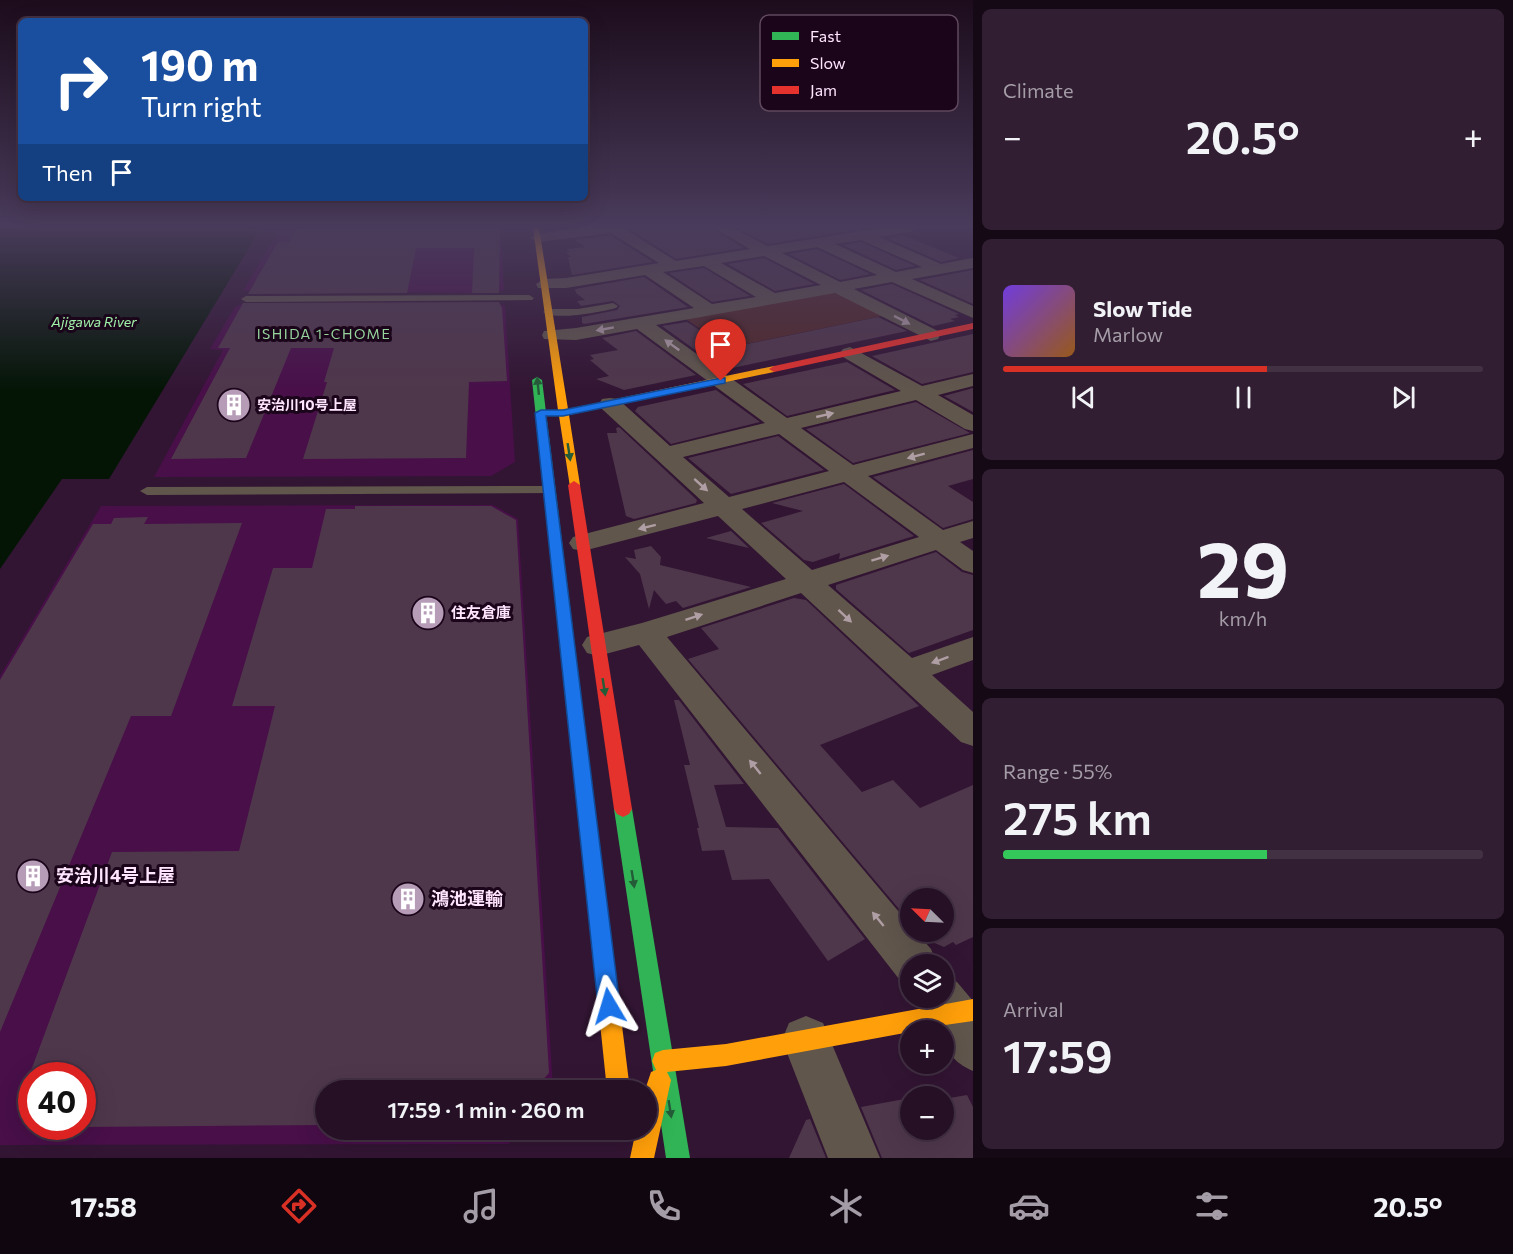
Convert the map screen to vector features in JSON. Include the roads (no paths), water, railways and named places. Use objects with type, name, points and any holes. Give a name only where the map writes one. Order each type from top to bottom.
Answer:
[{"type":"street","points":[[572,282],[544,284],[646,966],[678,1158]]},
{"type":"street","points":[[666,282],[709,310]]},
{"type":"street","points":[[743,282],[772,299]]},
{"type":"street","points":[[826,282],[931,335]]},
{"type":"street","points":[[551,335],[576,334],[864,282]]},
{"type":"street","points":[[904,282],[973,313]]},
{"type":"street","points":[[641,322],[973,564]]},
{"type":"street","points":[[541,413],[563,413],[610,404],[973,326]]},
{"type":"street","points":[[850,353],[973,424]]},
{"type":"street","points":[[536,365],[618,1080]]},
{"type":"street","points":[[666,454],[973,380]]},
{"type":"street","points":[[610,404],[973,732]]},
{"type":"street","points":[[583,543],[973,441]]},
{"type":"street","points":[[598,645],[646,633],[973,529]]},
{"type":"street","points":[[646,633],[907,954]]},
{"type":"street","points":[[907,672],[973,648]]},
{"type":"street","points":[[663,1061],[726,1054],[806,1040],[963,1019]]},
{"type":"street","points":[[806,1040],[854,1158]]},
{"type":"street","points":[[642,1158],[663,1061]]},
{"type":"lane","points":[[246,299],[529,298]]},
{"type":"lane","points":[[548,312],[578,312],[613,306]]},
{"type":"lane","points":[[147,491],[549,490]]},
{"type":"water","name":"Ajigawa River","points":[[0,282],[228,282],[109,479],[62,479],[0,569]]},
{"type":"place","name":"安治川10号上屋","points":[[234,405]]},
{"type":"place","name":"住友倉庫","points":[[428,613]]},
{"type":"place","name":"安治川4号上屋","points":[[33,876]]},
{"type":"place","name":"鴻池運輸","points":[[408,899]]},
{"type":"district","name":"ISHIDA 1-CHOME","points":[[324,334]]}]
